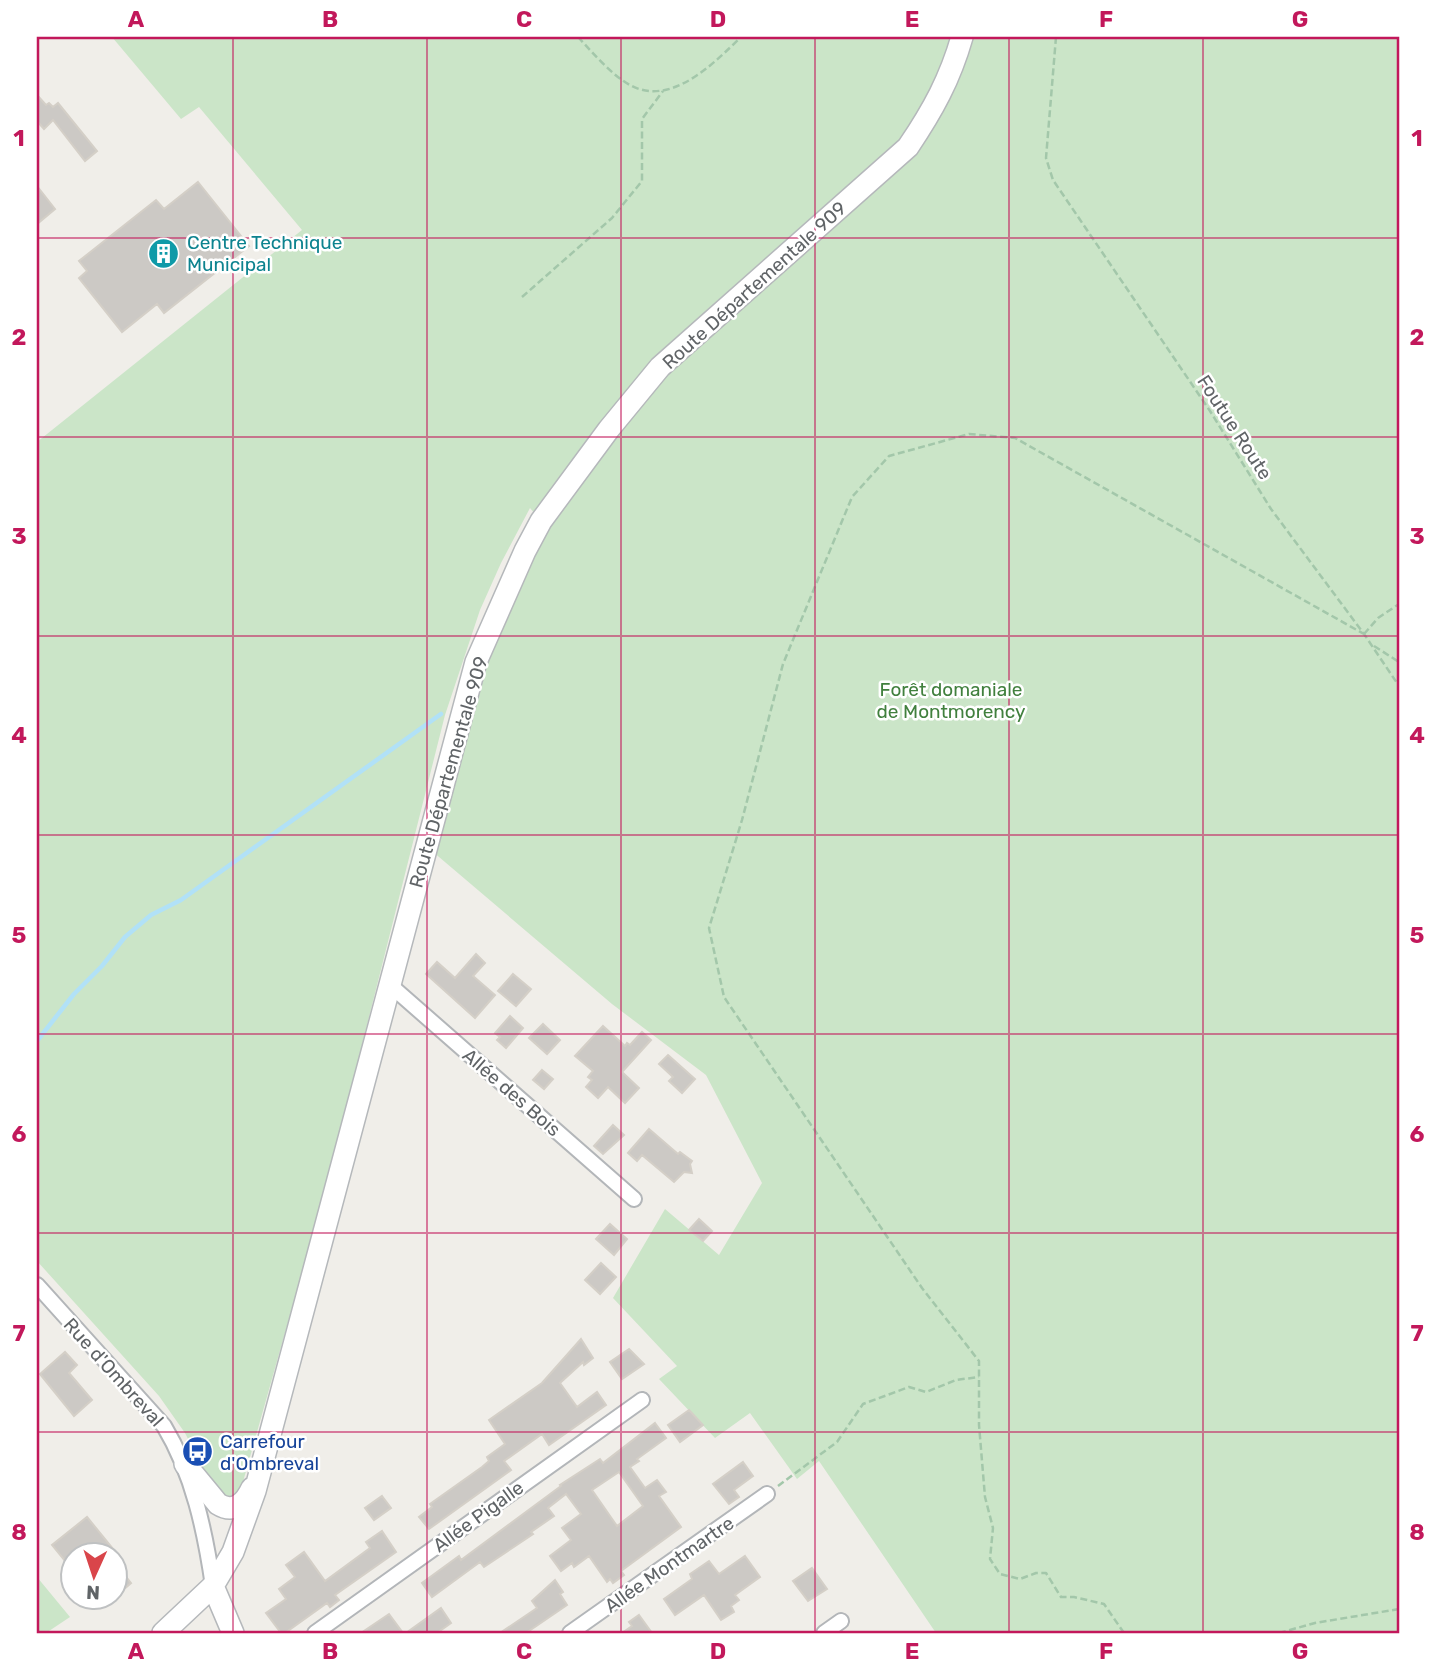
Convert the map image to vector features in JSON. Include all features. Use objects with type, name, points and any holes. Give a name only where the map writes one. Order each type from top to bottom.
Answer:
[{"type":"main road","name":"Route Départementale 909","points":[[163,1633],[213,1586],[233,1552],[246,1520],[265,1458],[476,662],[525,551],[541,520],[609,429],[660,367],[908,146],[933,109],[953,69],[962,37]]},
{"type":"main road","points":[[185,1464],[218,1504],[225,1508],[246,1502],[265,1458]]},
{"type":"main road","points":[[213,1586],[233,1633]]},
{"type":"street","name":"Allée des Bois","points":[[390,985],[634,1199]]},
{"type":"street","name":"Rue d'Ombreval","points":[[37,1285],[164,1426],[185,1464],[207,1544],[213,1586]]},
{"type":"street","name":"Allée Pigalle","points":[[315,1633],[642,1399]]},
{"type":"street","name":"Allée Montmartre","points":[[570,1633],[767,1494]]},
{"type":"street","points":[[824,1633],[841,1622]]},
{"type":"path","points":[[578,37],[609,70],[639,89],[663,91]]},
{"type":"path","points":[[522,298],[612,218],[642,181],[642,119],[663,91],[704,72],[741,37]]},
{"type":"path","name":"Foutue Route","points":[[1056,37],[1046,158],[1052,180],[1210,411],[1271,509],[1364,634],[1399,686]]},
{"type":"path","points":[[1124,1633],[1104,1604],[1061,1597],[1046,1573],[1020,1578],[1000,1574],[990,1559],[993,1528],[985,1497],[979,1425],[979,1361],[922,1288],[724,997],[709,928],[742,820],[783,664],[852,497],[889,456],[969,434],[1015,439],[1364,634],[1378,618],[1399,604]]},
{"type":"path","points":[[1371,644],[1399,662]]},
{"type":"path","points":[[767,1494],[837,1442],[863,1404],[909,1387],[926,1392],[956,1380],[979,1377]]},
{"type":"path","points":[[1279,1633],[1315,1623],[1399,1609]]},
{"type":"green space","name":"Forêt domaniale de Montmorency","points":[[112,37],[1399,37],[1399,1633],[936,1633],[819,1461],[797,1479],[750,1413],[715,1438],[659,1379],[677,1366],[613,1298],[665,1209],[719,1255],[762,1183],[706,1075],[612,1004],[419,840],[541,521],[530,508],[480,610],[445,715],[328,1180],[239,1496],[229,1498],[216,1494],[185,1433],[159,1396],[37,1261],[37,442],[302,230],[199,107],[181,119]]},
{"type":"green space","points":[[37,1577],[60,1605],[60,1610],[64,1610],[70,1617],[46,1633],[37,1633]]},
{"type":"building","points":[[37,95],[46,105],[49,103],[53,107],[58,103],[97,151],[85,161],[53,120],[44,129],[37,121]]},
{"type":"building","name":"Centre Technique Municipal","points":[[198,182],[249,246],[164,313],[157,304],[122,332],[79,278],[87,271],[79,261],[156,200],[164,209]]},
{"type":"building","points":[[37,186],[55,209],[37,224]]},
{"type":"building","points":[[476,954],[485,963],[473,976],[495,995],[475,1018],[426,974],[437,962],[455,978]]},
{"type":"building","points":[[513,974],[531,989],[516,1006],[498,991]]},
{"type":"building","points":[[510,1016],[523,1028],[506,1048],[497,1040],[500,1037],[495,1033]]},
{"type":"building","points":[[543,1024],[560,1040],[547,1054],[529,1038]]},
{"type":"building","points":[[603,1026],[625,1046],[627,1043],[630,1045],[642,1032],[651,1040],[622,1072],[639,1088],[625,1103],[608,1087],[598,1098],[586,1087],[592,1080],[588,1077],[593,1071],[575,1056]]},
{"type":"building","points":[[668,1055],[695,1079],[682,1093],[669,1081],[673,1077],[659,1064]]},
{"type":"building","points":[[542,1070],[553,1079],[544,1089],[533,1080]]},
{"type":"building","points":[[613,1125],[624,1135],[603,1154],[594,1146]]},
{"type":"building","points":[[649,1129],[678,1154],[680,1152],[692,1161],[692,1173],[684,1172],[674,1182],[642,1155],[637,1161],[628,1153]]},
{"type":"building","points":[[699,1219],[712,1231],[703,1241],[689,1230]]},
{"type":"building","points":[[610,1224],[627,1239],[614,1255],[596,1239]]},
{"type":"building","points":[[601,1263],[616,1277],[600,1294],[585,1280]]},
{"type":"building","points":[[581,1339],[593,1358],[584,1365],[583,1362],[560,1383],[577,1407],[597,1392],[606,1405],[549,1445],[542,1434],[504,1461],[511,1470],[429,1529],[419,1517],[432,1507],[430,1504],[482,1467],[489,1461],[487,1457],[505,1444],[489,1420],[542,1383]]},
{"type":"building","points":[[629,1349],[644,1364],[622,1379],[610,1362]]},
{"type":"building","points":[[65,1352],[77,1365],[69,1373],[92,1400],[74,1416],[40,1374]]},
{"type":"building","points":[[689,1410],[703,1425],[680,1442],[668,1425]]},
{"type":"building","points":[[655,1423],[666,1438],[630,1467],[645,1488],[657,1480],[666,1492],[659,1496],[681,1527],[621,1571],[624,1575],[613,1583],[610,1579],[607,1582],[589,1556],[574,1567],[572,1563],[561,1571],[550,1556],[571,1540],[562,1528],[581,1514],[566,1494],[548,1508],[554,1516],[531,1532],[533,1534],[484,1567],[480,1562],[432,1597],[422,1583],[459,1556],[461,1560],[560,1485],[600,1459],[603,1463]],"holes":[[[619,1472],[643,1506],[617,1526],[592,1490]]]},
{"type":"building","points":[[743,1462],[753,1476],[734,1490],[739,1497],[729,1504],[713,1484]]},
{"type":"building","points":[[382,1496],[391,1508],[374,1520],[365,1508]]},
{"type":"building","points":[[87,1517],[106,1540],[60,1540],[60,1555],[52,1545]]},
{"type":"building","points":[[382,1531],[396,1552],[335,1595],[339,1600],[330,1607],[327,1603],[285,1633],[281,1633],[266,1613],[286,1599],[279,1589],[295,1577],[286,1565],[304,1552],[325,1581],[370,1548],[366,1542]]},
{"type":"building","points":[[745,1556],[760,1577],[735,1595],[739,1600],[731,1606],[734,1612],[721,1620],[704,1595],[675,1615],[664,1599],[692,1579],[690,1574],[709,1561],[719,1574]]},
{"type":"building","points":[[812,1568],[827,1589],[808,1601],[793,1581]]},
{"type":"building","points":[[555,1580],[567,1605],[526,1633],[500,1633],[537,1608],[532,1601]]},
{"type":"building","points":[[441,1608],[451,1623],[437,1633],[406,1633]]},
{"type":"building","points":[[389,1614],[403,1633],[361,1633]]},
{"type":"building","points":[[639,1615],[652,1633],[622,1633],[632,1626],[629,1622]]},
{"type":"waterway","points":[[37,1041],[74,994],[102,966],[125,937],[151,915],[181,900],[441,714]]},
{"type":"place","name":"Centre Technique Municipal","points":[[164,253]]},
{"type":"place","name":"Carrefour d'Ombreval","points":[[197,1452]]}]
